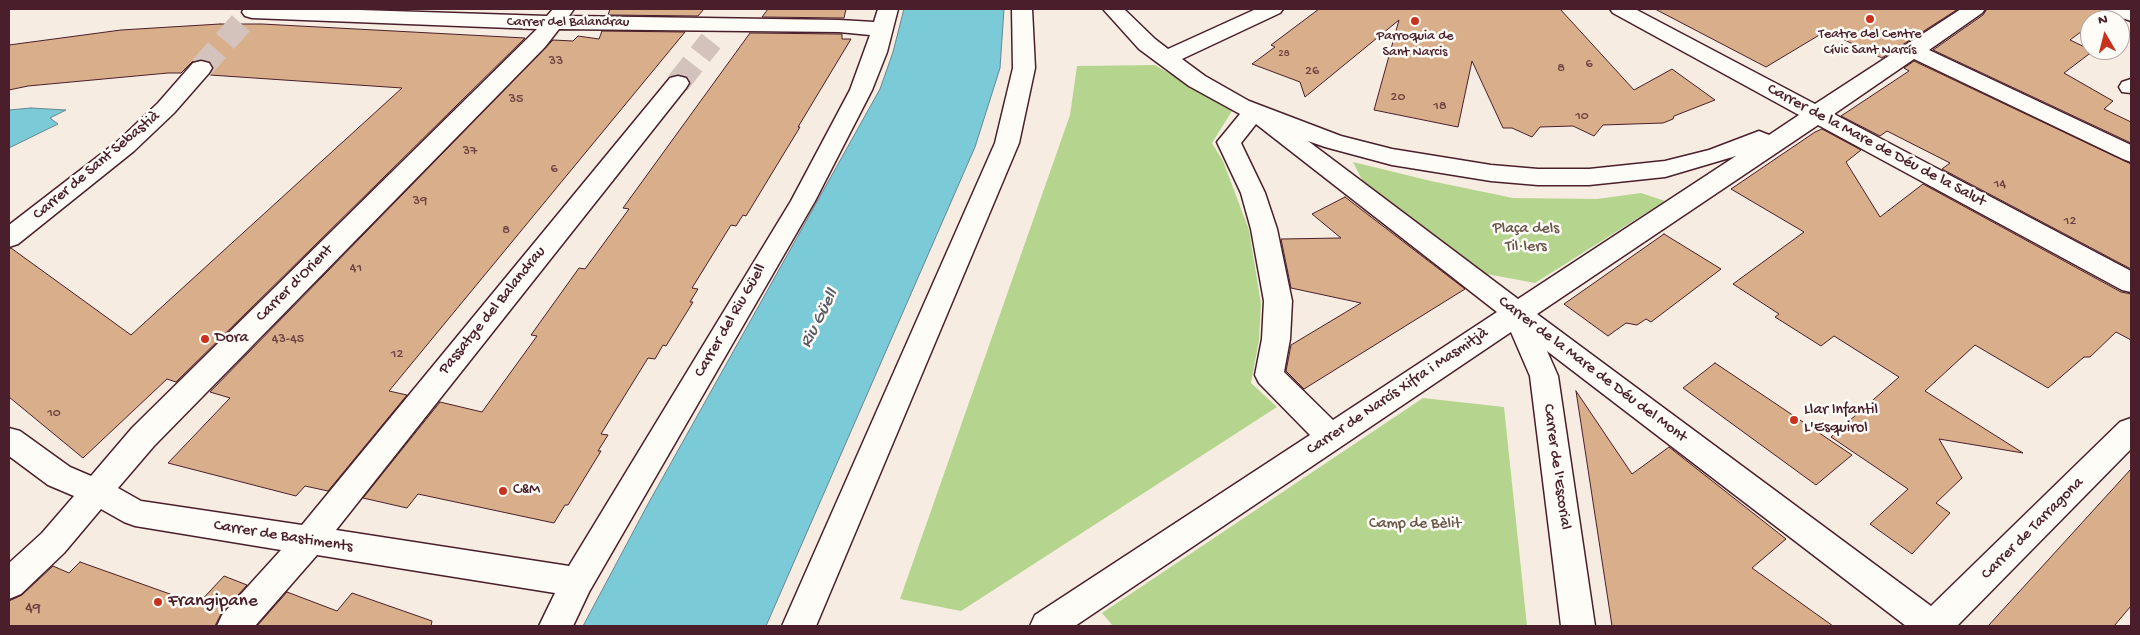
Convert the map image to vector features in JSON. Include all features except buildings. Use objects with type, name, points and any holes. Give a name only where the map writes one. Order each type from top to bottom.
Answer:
[{"type":"street","points":[[799,626],[1007,143],[1024,68],[1022,9]]},
{"type":"street","points":[[1113,9],[1147,44],[1197,81],[1254,111],[1333,142],[1392,157],[1491,173],[1538,177],[1589,177],[1665,169],[1717,155],[1816,114]]},
{"type":"street","points":[[1166,58],[1273,9]]},
{"type":"street","name":"Carrer de la Mare de Déu de la Salut","points":[[1620,9],[2131,283]]},
{"type":"street","name":"Carrer de Narcís Xifra i Masmitjà","points":[[1046,626],[1975,9]]},
{"type":"street","points":[[2115,9],[2131,15]]},
{"type":"street","name":"Carrer del Balandrau","points":[[249,14],[501,22],[560,15],[725,24],[839,26],[886,19]]},
{"type":"street","name":"Carrer d'Orient","points":[[9,584],[53,544],[143,437],[560,15]]},
{"type":"street","name":"Carrer del Riu Güell","points":[[556,626],[577,582],[803,201],[861,90],[886,19]]},
{"type":"street","points":[[711,41],[725,24]]},
{"type":"street","points":[[1912,50],[2131,154]]},
{"type":"street","name":"Carrer de Sant Sebastià","points":[[9,238],[126,146],[166,108],[202,68]]},
{"type":"street","name":"Passatge del Balandrau","points":[[234,626],[310,541],[678,83]]},
{"type":"street","points":[[1254,111],[1229,142],[1253,193],[1259,211],[1278,302],[1276,339],[1269,375],[1331,437]]},
{"type":"street","name":"Carrer de la Mare de Déu del Mont","points":[[1254,111],[1516,313],[1933,626]]},
{"type":"street","name":"Carrer de l'Escorial","points":[[1516,313],[1544,376],[1578,626]]},
{"type":"street","name":"Carrer de Tarragona","points":[[1933,626],[2131,430]]},
{"type":"street","name":"Carrer de Bastiments","points":[[9,440],[59,476],[96,492],[135,513],[577,582]]},
{"type":"green space","points":[[1155,65],[1232,111],[1212,143],[1223,161],[1249,230],[1261,304],[1259,340],[1251,383],[1277,407],[961,611],[900,599],[1070,115],[1077,66]]},
{"type":"green space","name":"Plaça dels Til·lers","points":[[1353,162],[1513,198],[1597,199],[1641,193],[1665,201],[1535,283],[1487,274],[1362,180]]},
{"type":"green space","name":"Camp de Bèlit","points":[[1423,398],[1504,407],[1527,626],[1113,626],[1102,613]]},
{"type":"water","name":"Riu Güell","points":[[904,9],[1004,9],[1000,68],[975,147],[766,626],[583,626],[648,504],[880,89],[893,52]]},
{"type":"water","points":[[31,108],[66,110],[50,118],[58,124],[9,148],[9,110]]},
{"type":"tunnel","points":[[201,68],[242,22]]},
{"type":"tunnel","points":[[678,83],[711,41]]},
{"type":"place","name":"Teatre del Centre Cívic Sant Narcís","points":[[1870,19]]},
{"type":"place","name":"Parroquia de Sant Narcis","points":[[1415,21]]},
{"type":"place","name":"Dora","points":[[205,339]]},
{"type":"place","name":"Llar Infantil L'Esquirol","points":[[1794,420]]},
{"type":"place","name":"C&M","points":[[503,491]]},
{"type":"place","name":"Frangipane","points":[[158,602]]}]
